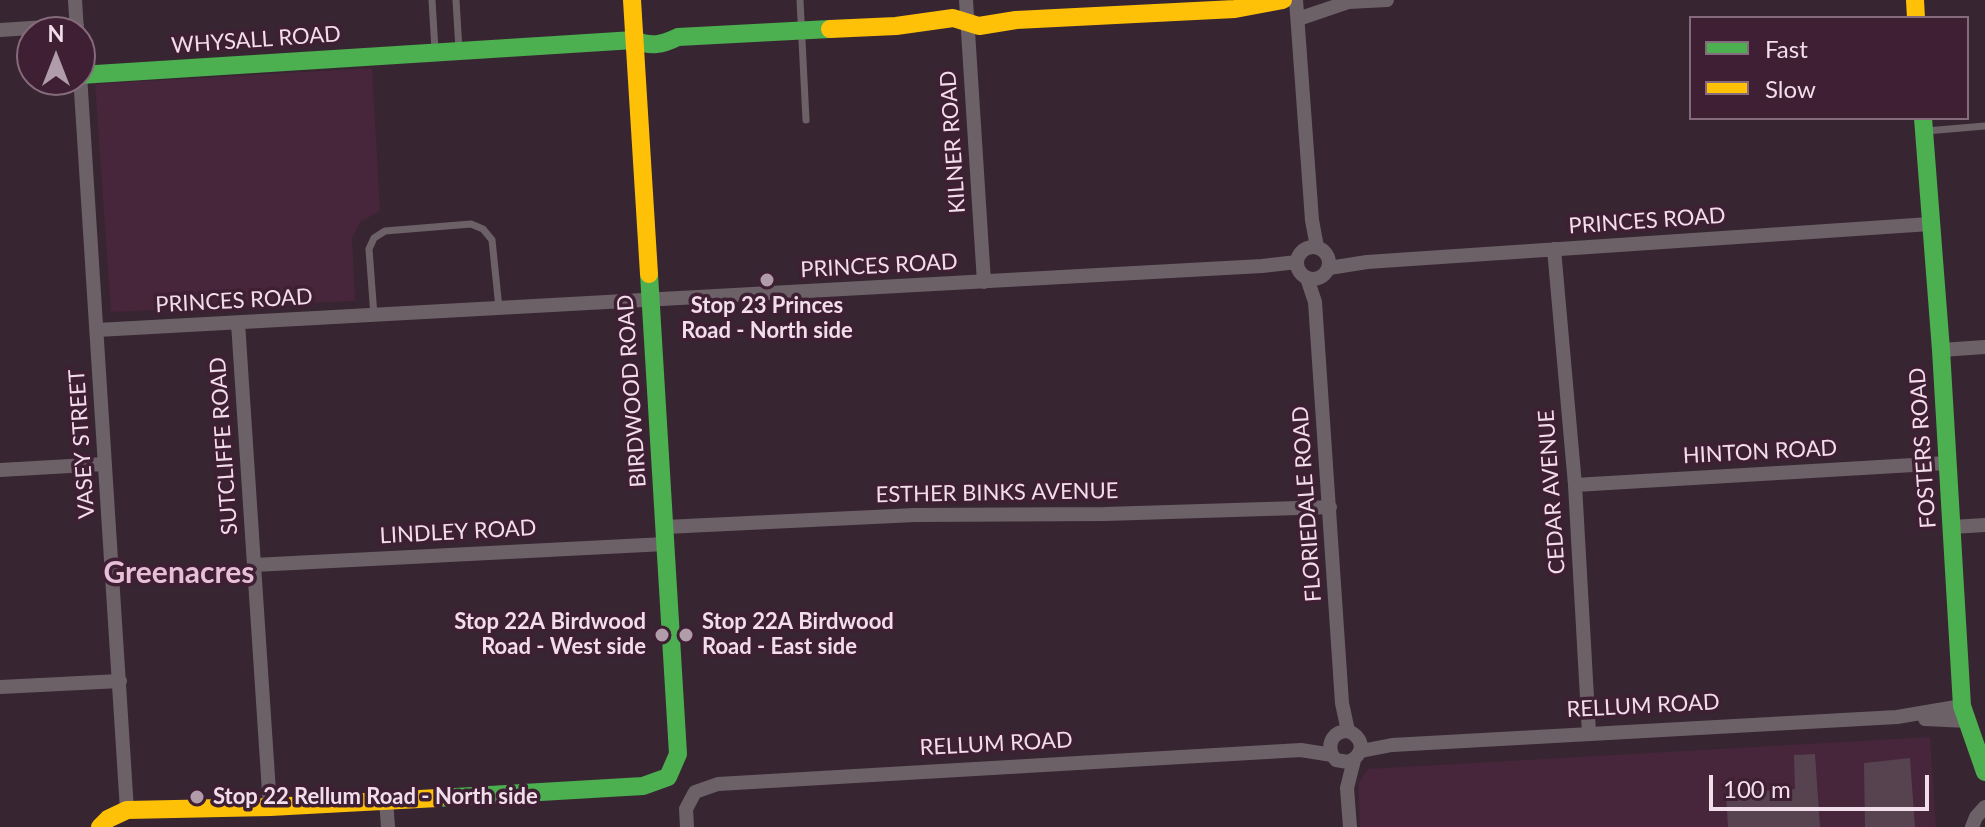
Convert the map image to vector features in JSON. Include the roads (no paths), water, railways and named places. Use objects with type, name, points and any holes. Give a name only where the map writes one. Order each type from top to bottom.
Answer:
[{"type":"street","name":"BIRDWOOD ROAD","points":[[386,800],[643,786],[668,777],[678,754],[632,0]]},
{"type":"street","name":"KILNER ROAD","points":[[966,0],[984,282]]},
{"type":"street","name":"WHYSALL ROAD","points":[[96,74],[634,40],[648,46],[660,46],[678,37],[896,26],[953,18],[979,26],[1136,7],[1235,9],[1283,0]]},
{"type":"street","name":"FLORIEDALE ROAD","points":[[1296,0],[1342,703],[1348,742],[1350,827]]},
{"type":"street","points":[[1298,19],[1348,2],[1387,0]]},
{"type":"street","name":"VASEY STREET","points":[[81,96],[127,810]]},
{"type":"street","name":"FOSTERS ROAD","points":[[1924,124],[1965,714],[1985,772]]},
{"type":"street","name":"PRINCES ROAD","points":[[97,330],[1367,262],[1930,224]]},
{"type":"street","name":"CEDAR AVENUE","points":[[1554,249],[1575,485],[1589,733]]},
{"type":"street","name":"SUTCLIFFE ROAD","points":[[238,323],[270,807]]},
{"type":"street","points":[[1941,350],[1985,347]]},
{"type":"street","name":"HINTON ROAD","points":[[1575,485],[1947,463]]},
{"type":"street","points":[[0,470],[105,464]]},
{"type":"street","name":"ESTHER BINKS AVENUE","points":[[665,536],[915,515],[1105,514],[1330,507]]},
{"type":"street","points":[[1952,527],[1985,525]]},
{"type":"street","name":"LINDLEY ROAD","points":[[254,565],[665,536]]},
{"type":"street","points":[[0,687],[120,681]]},
{"type":"street","name":"RELLUM ROAD","points":[[687,827],[686,809],[695,792],[718,784],[1301,750],[1348,742],[1392,745],[1965,714]]},
{"type":"street","name":"FLORIEDALE ROAD","points":[[1347,788],[1330,750],[1348,742]]},
{"type":"street","name":"RELLUM ROAD","points":[[1301,750],[1348,762],[1348,742]]},
{"type":"street","points":[[100,827],[108,819],[127,810],[270,807],[386,800],[388,827]]},
{"type":"street","points":[[1972,827],[1985,807]]},
{"type":"lane","points":[[432,0],[435,52]]},
{"type":"lane","points":[[456,0],[459,50]]},
{"type":"lane","points":[[800,0],[806,120]]},
{"type":"lane","points":[[1924,124],[1985,126]]},
{"type":"lane","points":[[374,316],[369,249],[374,238],[385,231],[471,224],[483,229],[492,240],[499,309]]},
{"type":"place","name":"Stop 23 Princes Road - North side","points":[[767,280]]},
{"type":"place","name":"Stop 22A Birdwood Road - West side","points":[[662,635]]},
{"type":"place","name":"Stop 22A Birdwood Road - East side","points":[[686,635]]},
{"type":"place","name":"Stop 22 Rellum Road - North side","points":[[197,797]]},
{"type":"district","name":"Greenacres","points":[[179,573]]}]
